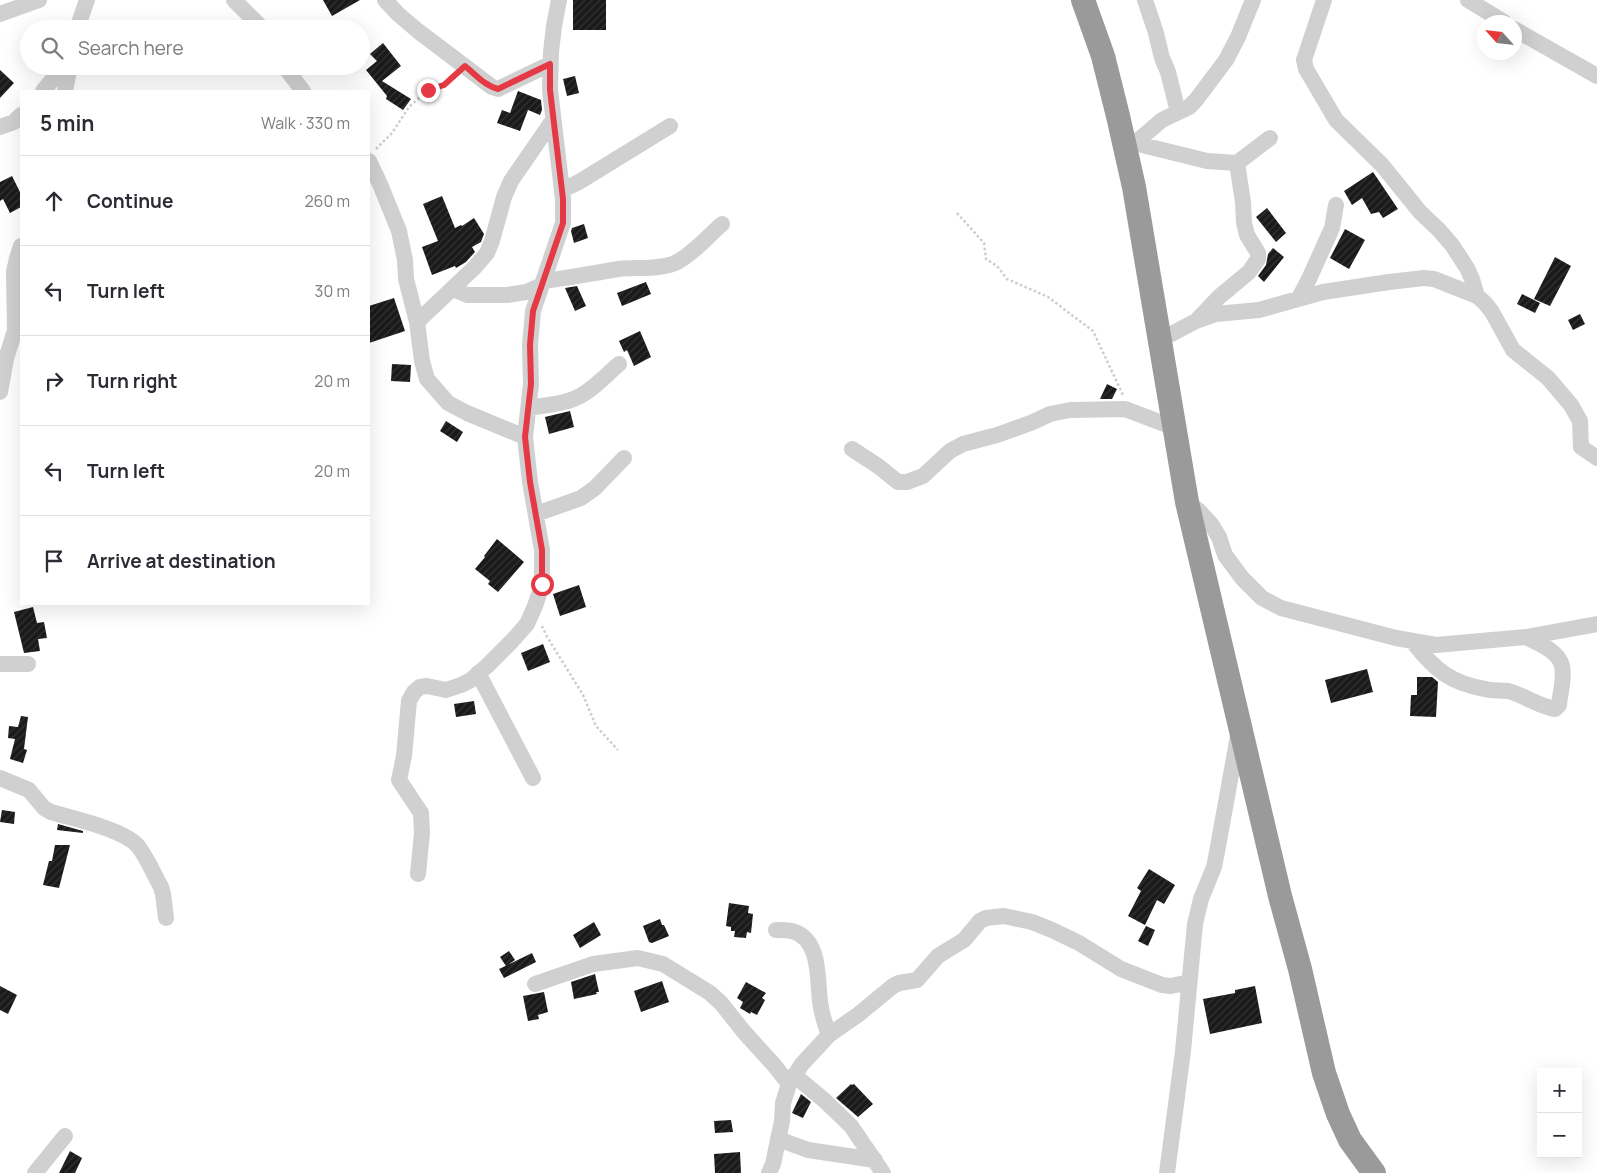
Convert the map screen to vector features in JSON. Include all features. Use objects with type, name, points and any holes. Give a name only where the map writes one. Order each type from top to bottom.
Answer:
[{"type":"highway","points":[[1083,0],[1103,56],[1129,142],[1134,187],[1187,502],[1324,1073],[1338,1114],[1350,1140],[1374,1173]]},
{"type":"street","points":[[0,14],[40,0]]},
{"type":"street","points":[[80,20],[87,0]]},
{"type":"street","points":[[234,0],[254,20]]},
{"type":"street","points":[[385,0],[405,20],[492,87],[498,89],[550,64]]},
{"type":"street","points":[[418,874],[422,813],[399,780],[404,756],[409,701],[420,686],[446,690],[471,680],[527,624],[542,584],[542,550],[530,482],[525,437],[531,384],[530,345],[533,311],[563,223],[562,190],[550,90],[550,64],[559,0]]},
{"type":"street","points":[[1145,0],[1168,72],[1178,112]]},
{"type":"street","points":[[1129,142],[1162,120],[1189,107],[1226,60],[1238,37],[1253,0]]},
{"type":"street","points":[[1324,0],[1304,60],[1306,69],[1336,120],[1382,165],[1420,212],[1452,245],[1467,268],[1477,296]]},
{"type":"street","points":[[1468,0],[1493,15]]},
{"type":"street","points":[[1522,34],[1597,76]]},
{"type":"street","points":[[44,90],[56,75]]},
{"type":"street","points":[[65,90],[68,75]]},
{"type":"street","points":[[290,75],[302,90]]},
{"type":"street","points":[[0,127],[14,122],[20,116]]},
{"type":"street","points":[[416,322],[474,268],[487,253],[504,197],[511,181],[553,120]]},
{"type":"street","points":[[562,190],[579,182],[670,126]]},
{"type":"street","points":[[1129,142],[1207,161],[1237,163],[1270,138]]},
{"type":"street","points":[[371,156],[399,231],[405,260],[406,279],[427,379],[448,404],[525,437]]},
{"type":"street","points":[[1196,321],[1249,272],[1258,259],[1258,253],[1247,235],[1244,223],[1237,163]]},
{"type":"street","points":[[1299,298],[1332,228],[1336,205]]},
{"type":"street","points":[[452,289],[467,295],[507,295],[526,292],[542,283],[618,269],[675,263],[722,224]]},
{"type":"street","points":[[0,392],[6,359],[15,330],[14,272],[16,258],[20,248]]},
{"type":"street","points":[[1160,340],[1196,321],[1216,314],[1258,310],[1323,292],[1424,278],[1444,282],[1477,296],[1492,312],[1513,350],[1548,378],[1571,405],[1580,421],[1581,447],[1597,458]]},
{"type":"street","points":[[529,408],[578,398],[619,364]]},
{"type":"street","points":[[852,449],[898,482],[907,482],[923,476],[950,451],[963,444],[997,435],[1050,414],[1070,410],[1125,409],[1175,428]]},
{"type":"street","points":[[536,514],[581,498],[595,488],[624,458]]},
{"type":"street","points":[[1187,502],[1211,524],[1219,537],[1226,555],[1242,578],[1262,598],[1281,608],[1413,642],[1436,645],[1526,637],[1597,624]]},
{"type":"street","points":[[1413,642],[1429,663],[1454,681],[1483,689],[1508,691],[1545,707],[1555,709],[1559,705],[1562,666],[1559,659],[1549,650],[1526,637]]},
{"type":"street","points":[[0,664],[28,664]]},
{"type":"street","points":[[478,673],[533,778]]},
{"type":"street","points":[[1167,1173],[1195,924],[1201,899],[1214,867],[1240,727]]},
{"type":"street","points":[[0,778],[29,790],[44,808],[51,812],[113,832],[138,846],[161,888],[166,918]]},
{"type":"street","points":[[769,1173],[773,1164],[784,1103],[792,1080],[802,1064],[829,1035],[859,1014],[893,986],[917,980],[938,956],[964,940],[980,921],[986,918],[1004,916],[1021,919],[1052,930],[1079,943],[1121,969],[1162,985],[1171,986],[1189,982]]},
{"type":"street","points":[[776,930],[791,931],[798,934],[807,940],[814,953],[817,964],[820,1003],[829,1035]]},
{"type":"street","points":[[535,984],[593,964],[638,958],[663,964],[710,993],[721,1003],[774,1065],[792,1080],[824,1100],[851,1126],[879,1167]]},
{"type":"street","points":[[34,1173],[65,1136]]},
{"type":"street","points":[[778,1139],[808,1150],[879,1167]]},
{"type":"path","points":[[371,156],[392,134],[409,107],[428,90],[444,85],[465,66]]},
{"type":"path","points":[[957,213],[984,243],[986,259],[997,266],[1007,279],[1048,297],[1093,332],[1124,396],[1125,409]]},
{"type":"path","points":[[535,606],[546,635],[583,695],[596,726],[618,750]]},
{"type":"building","points":[[323,0],[360,0],[332,16]]},
{"type":"building","points":[[573,0],[606,0],[606,30],[573,30]]},
{"type":"building","points":[[383,43],[401,66],[382,81],[411,99],[403,110],[386,99],[387,96],[370,75],[370,67],[377,61],[370,54]]},
{"type":"building","points":[[0,70],[14,83],[0,98]]},
{"type":"building","points":[[575,76],[579,93],[567,96],[563,79]]},
{"type":"building","points":[[518,91],[541,100],[542,110],[540,115],[528,110],[520,131],[497,123],[502,110],[510,113]]},
{"type":"building","points":[[1373,172],[1398,209],[1383,218],[1379,212],[1371,214],[1362,198],[1352,205],[1344,191]]},
{"type":"building","points":[[12,176],[20,192],[20,208],[10,213],[3,199],[0,201],[0,182]]},
{"type":"building","points":[[442,196],[455,228],[474,218],[484,234],[481,242],[472,247],[475,252],[466,262],[456,268],[455,266],[432,275],[422,247],[438,241],[423,204]]},
{"type":"building","points":[[1267,208],[1286,233],[1276,242],[1256,217]]},
{"type":"building","points":[[584,224],[588,238],[574,243],[572,228]]},
{"type":"building","points":[[1345,229],[1365,240],[1349,269],[1330,258]]},
{"type":"building","points":[[1273,248],[1284,257],[1264,282],[1258,276],[1266,265],[1268,254]]},
{"type":"building","points":[[1555,257],[1571,266],[1550,306],[1534,299]]},
{"type":"building","points":[[646,282],[651,294],[622,306],[617,293]]},
{"type":"building","points":[[577,286],[586,306],[575,311],[565,288]]},
{"type":"building","points":[[1522,294],[1540,303],[1535,313],[1517,304]]},
{"type":"building","points":[[394,298],[405,331],[370,343],[370,306]]},
{"type":"building","points":[[1580,314],[1585,324],[1573,330],[1568,320]]},
{"type":"building","points":[[640,331],[651,357],[634,366],[627,350],[624,352],[619,341]]},
{"type":"building","points":[[392,364],[411,365],[410,382],[391,381]]},
{"type":"building","points":[[1107,384],[1117,389],[1112,399],[1100,399]]},
{"type":"building","points":[[570,411],[574,427],[549,434],[545,417]]},
{"type":"building","points":[[446,421],[463,432],[457,442],[440,431]]},
{"type":"building","points":[[497,539],[524,562],[498,592],[488,584],[490,581],[475,569]]},
{"type":"building","points":[[579,585],[586,607],[560,616],[553,594]]},
{"type":"building","points":[[33,607],[37,623],[44,622],[47,638],[38,639],[40,651],[24,653],[14,612]]},
{"type":"building","points":[[543,644],[550,662],[528,671],[521,653]]},
{"type":"building","points":[[1367,669],[1373,692],[1331,703],[1325,680]]},
{"type":"building","points":[[1417,677],[1432,677],[1438,682],[1436,717],[1410,716],[1411,695],[1417,695]]},
{"type":"building","points":[[474,701],[476,714],[456,717],[454,704]]},
{"type":"building","points":[[21,716],[28,717],[24,749],[27,750],[23,763],[10,759],[15,739],[8,738],[9,726],[18,727]]},
{"type":"building","points":[[2,810],[15,812],[14,824],[0,822]]},
{"type":"building","points":[[58,824],[83,831],[83,833],[57,830]]},
{"type":"building","points":[[55,845],[70,845],[59,888],[43,885],[49,861],[52,861]]},
{"type":"building","points":[[1149,869],[1175,885],[1164,904],[1157,900],[1145,925],[1128,916],[1141,891],[1137,888]]},
{"type":"building","points":[[729,903],[749,906],[748,913],[753,914],[751,933],[747,932],[746,938],[734,937],[735,931],[731,931],[731,927],[726,926]]},
{"type":"building","points":[[660,919],[669,936],[652,943],[649,942],[643,926]]},
{"type":"building","points":[[594,922],[601,935],[580,948],[573,935]]},
{"type":"building","points":[[1146,926],[1155,930],[1148,946],[1138,941]]},
{"type":"building","points":[[509,951],[515,960],[506,966],[500,957]]},
{"type":"building","points":[[532,953],[536,962],[504,978],[499,969]]},
{"type":"building","points":[[595,974],[599,992],[574,999],[571,982]]},
{"type":"building","points":[[662,981],[669,1002],[641,1012],[634,991]]},
{"type":"building","points":[[746,982],[766,993],[762,998],[765,1000],[757,1015],[751,1012],[750,1014],[740,1008],[743,1002],[737,998]]},
{"type":"building","points":[[0,986],[17,995],[8,1014],[0,1010]]},
{"type":"building","points":[[1255,986],[1262,1023],[1210,1034],[1203,999],[1235,993],[1235,990]]},
{"type":"building","points":[[544,992],[548,1012],[538,1015],[539,1019],[528,1021],[523,996]]},
{"type":"building","points":[[851,1084],[854,1084],[873,1104],[858,1117],[836,1098]]},
{"type":"building","points":[[801,1094],[811,1102],[803,1118],[792,1113]]},
{"type":"building","points":[[731,1120],[733,1132],[715,1133],[714,1121]]},
{"type":"building","points":[[70,1151],[82,1158],[75,1173],[59,1173]]},
{"type":"building","points":[[740,1152],[741,1173],[715,1173],[714,1154]]},
{"type":"route","points":[[428,90],[444,85],[465,66],[484,82],[498,89],[550,64],[550,90],[563,199],[563,223],[533,311],[530,345],[531,384],[525,437],[530,482],[542,550],[542,584]]}]
